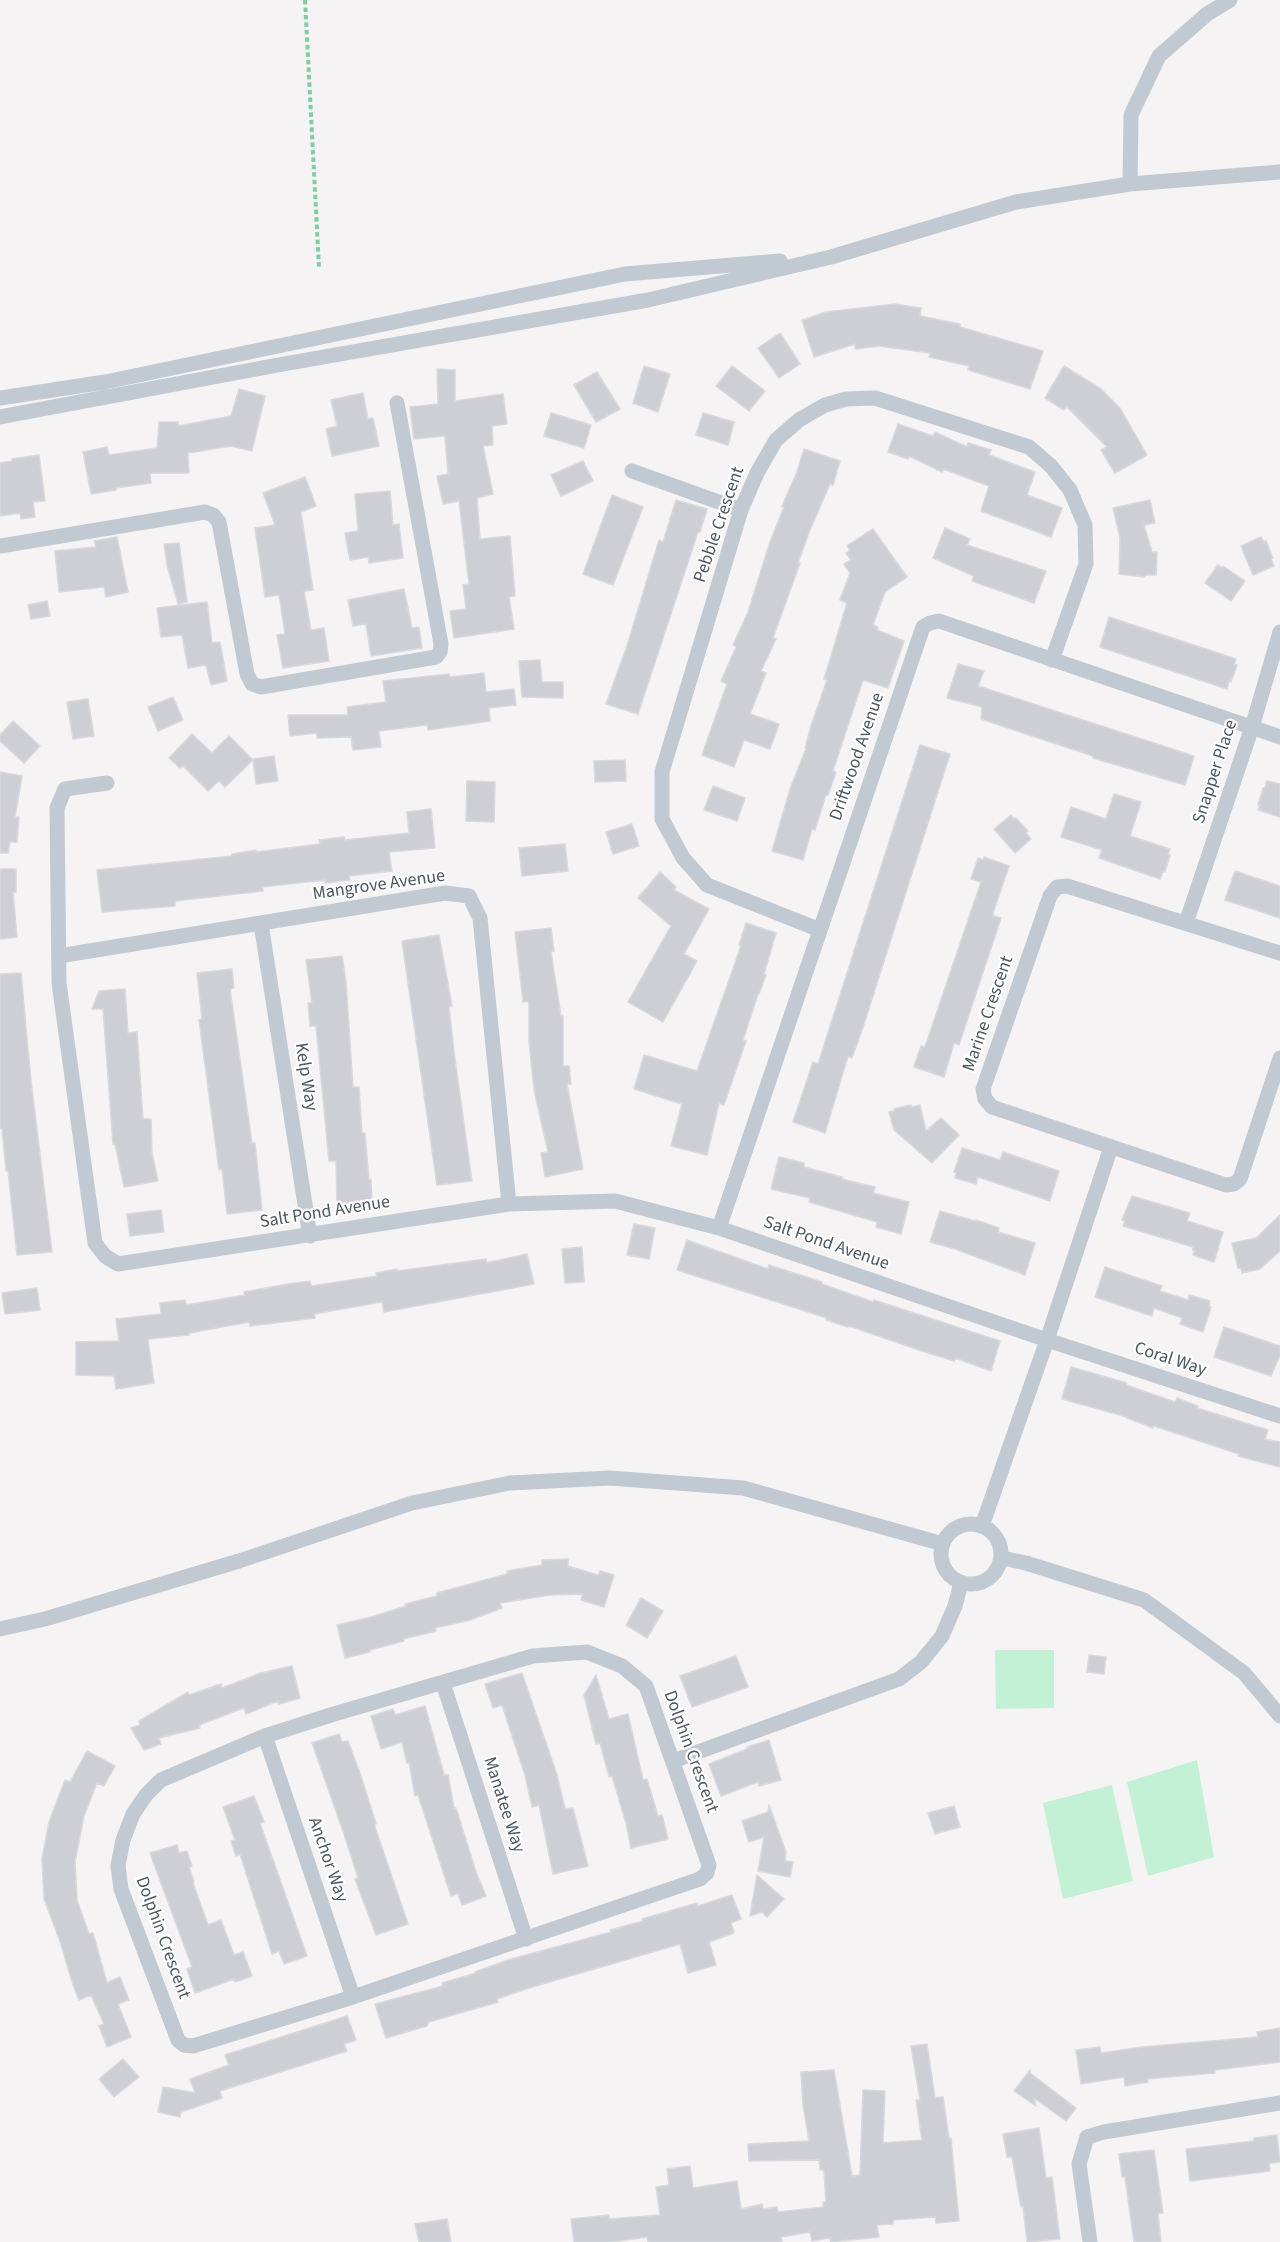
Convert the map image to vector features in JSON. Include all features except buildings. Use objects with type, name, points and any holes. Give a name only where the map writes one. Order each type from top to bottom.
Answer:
[{"type":"street","points":[[1130,184],[1131,115],[1159,56],[1207,14],[1230,0]]},
{"type":"street","points":[[0,417],[648,300],[831,257],[1016,202],[1130,184],[1280,172]]},
{"type":"street","points":[[0,398],[105,382],[625,274],[831,257]]},
{"type":"street","name":"Pebble Crescent","points":[[820,930],[707,885],[683,858],[662,819],[662,772],[741,510],[757,473],[776,440],[799,420],[825,405],[846,399],[875,398],[1029,447],[1051,466],[1070,490],[1084,525],[1086,564],[1052,660]]},
{"type":"street","points":[[0,546],[205,513],[213,515],[219,522],[247,674],[252,684],[261,687],[436,657],[441,652],[441,644],[397,403]]},
{"type":"street","points":[[632,471],[741,510]]},
{"type":"street","name":"Driftwood Avenue","points":[[719,1228],[923,627],[939,621],[1280,737]]},
{"type":"street","name":"Snapper Place","points":[[1186,923],[1251,728],[1280,632]]},
{"type":"street","name":"Salt Pond Avenue","points":[[107,783],[65,789],[57,808],[58,956],[59,983],[95,1243],[105,1256],[118,1264],[509,1204],[615,1201],[719,1228],[1047,1340]]},
{"type":"street","name":"Marine Crescent","points":[[1280,953],[1067,886],[1057,887],[1050,896],[983,1089],[985,1099],[992,1107],[1226,1185],[1234,1184],[1240,1179],[1280,1058]]},
{"type":"street","name":"Mangrove Avenue","points":[[58,956],[445,893],[469,896],[480,918],[509,1204]]},
{"type":"street","name":"Kelp Way","points":[[261,924],[310,1236]]},
{"type":"street","points":[[982,1526],[1111,1147]]},
{"type":"street","name":"Coral Way","points":[[1047,1340],[1280,1416]]},
{"type":"street","points":[[0,1629],[45,1619],[239,1561],[412,1503],[510,1483],[610,1478],[743,1488],[943,1544]]},
{"type":"street","points":[[966,1524],[982,1526],[990,1530],[1000,1542],[1002,1558],[994,1575],[987,1580],[979,1584],[961,1583],[946,1571],[941,1553],[943,1544],[946,1537],[959,1527],[966,1524]]},
{"type":"street","points":[[1002,1558],[1026,1563],[1144,1600],[1244,1673],[1280,1716]]},
{"type":"street","points":[[673,1761],[899,1679],[921,1662],[942,1636],[955,1606],[961,1583]]},
{"type":"street","name":"Dolphin Crescent","points":[[587,1652],[622,1666],[646,1686],[673,1761],[709,1865],[707,1873],[700,1879],[353,1997],[193,2046],[184,2045],[178,2040],[121,1889],[118,1866],[123,1840],[133,1814],[161,1780],[265,1736],[532,1656],[587,1652]]},
{"type":"street","name":"Manatee Way","points":[[443,1683],[526,1940]]},
{"type":"street","name":"Anchor Way","points":[[265,1736],[353,1997]]},
{"type":"street","points":[[1090,2242],[1079,2164],[1087,2137],[1104,2132],[1280,2103]]},
{"type":"path","points":[[305,0],[319,268]]},
{"type":"green space","points":[[995,1650],[1054,1650],[1054,1708],[996,1709]]},
{"type":"green space","points":[[1197,1760],[1214,1857],[1148,1876],[1127,1782]]},
{"type":"green space","points":[[1112,1785],[1133,1881],[1063,1899],[1043,1803]]}]
